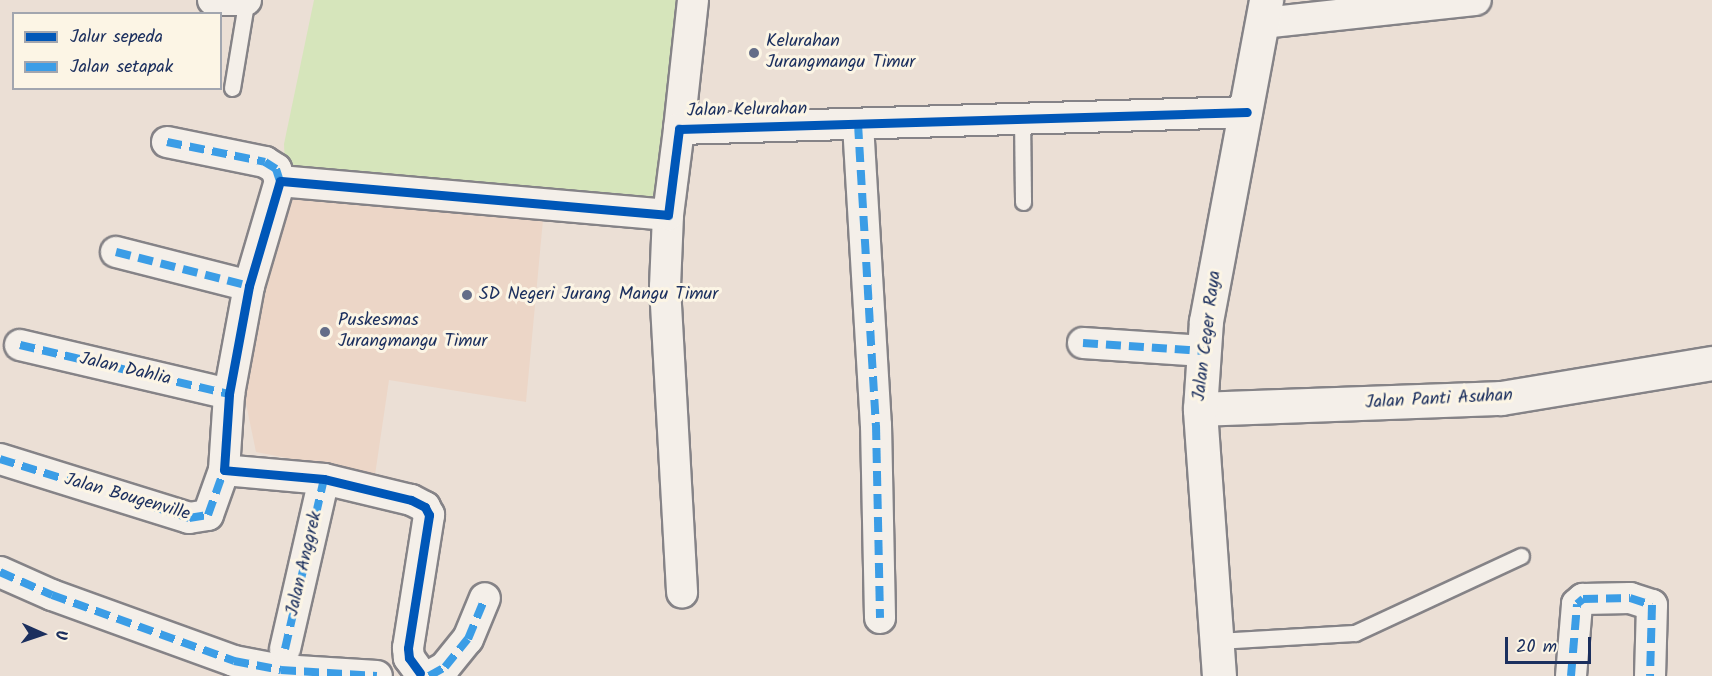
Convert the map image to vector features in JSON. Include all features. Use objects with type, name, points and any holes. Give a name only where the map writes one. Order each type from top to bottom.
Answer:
[{"type":"main road","name":"Jalan Ceger Raya","points":[[1220,676],[1200,409],[1206,321],[1247,112],[1264,11]]},
{"type":"main road","name":"Jalan Panti Asuhan","points":[[1200,409],[1501,399],[1712,363]]},
{"type":"street","points":[[213,0],[246,1]]},
{"type":"street","points":[[679,129],[693,0]]},
{"type":"street","points":[[1264,11],[1476,0]]},
{"type":"street","name":"Jalan Kelurahan","points":[[682,593],[665,287],[668,215],[679,129],[1247,112]]},
{"type":"street","points":[[858,124],[876,425],[880,618]]},
{"type":"street","points":[[167,142],[265,162],[276,169],[285,181],[668,215]]},
{"type":"street","points":[[285,181],[249,286],[229,394],[224,470],[324,479],[420,503],[429,514],[408,648],[409,658],[425,675],[445,668],[468,639],[485,598]]},
{"type":"street","points":[[116,252],[249,286]]},
{"type":"street","points":[[1083,343],[1204,351]]},
{"type":"street","name":"Jalan Dahlia","points":[[20,345],[229,394]]},
{"type":"street","name":"Jalan Bougenville","points":[[0,459],[189,519],[208,515],[224,470]]},
{"type":"street","name":"Jalan Anggrek","points":[[285,649],[324,479]]},
{"type":"street","points":[[0,572],[52,595],[234,661],[281,670],[377,676]]},
{"type":"street","points":[[1571,676],[1576,604],[1583,599],[1630,598],[1652,604],[1650,676]]},
{"type":"lane","points":[[232,88],[246,1]]},
{"type":"lane","points":[[1022,117],[1023,202]]},
{"type":"lane","points":[[1216,641],[1355,633],[1521,556]]},
{"type":"shaded area","points":[[286,184],[544,209],[526,402],[389,380],[375,475],[256,452],[244,394]]},
{"type":"green space","points":[[314,0],[690,0],[664,219],[286,184],[284,144]]},
{"type":"marked path","points":[[858,124],[876,425],[880,618]]},
{"type":"marked path","points":[[167,142],[265,162],[276,169],[280,181]]},
{"type":"marked path","points":[[116,252],[249,286]]},
{"type":"marked path","points":[[1083,343],[1204,351]]},
{"type":"marked path","points":[[20,345],[229,394]]},
{"type":"marked path","points":[[0,459],[189,518],[208,515],[224,470]]},
{"type":"marked path","points":[[285,649],[324,479]]},
{"type":"marked path","points":[[0,572],[52,595],[234,661],[281,670],[377,676]]},
{"type":"marked path","points":[[429,676],[445,667],[468,639],[485,598]]},
{"type":"marked path","points":[[1571,676],[1577,604],[1583,599],[1630,598],[1652,605],[1650,676]]},
{"type":"cycle path","points":[[420,673],[409,658],[408,648],[429,515],[425,507],[411,500],[324,479],[224,470],[229,394],[249,286],[280,181],[668,215],[679,129],[1247,112]]},
{"type":"place","name":"Kelurahan Jurangmangu Timur","points":[[754,53]]},
{"type":"place","name":"SD Negeri Jurang Mangu Timur","points":[[467,295]]},
{"type":"place","name":"Puskesmas Jurangmangu Timur","points":[[325,332]]}]
